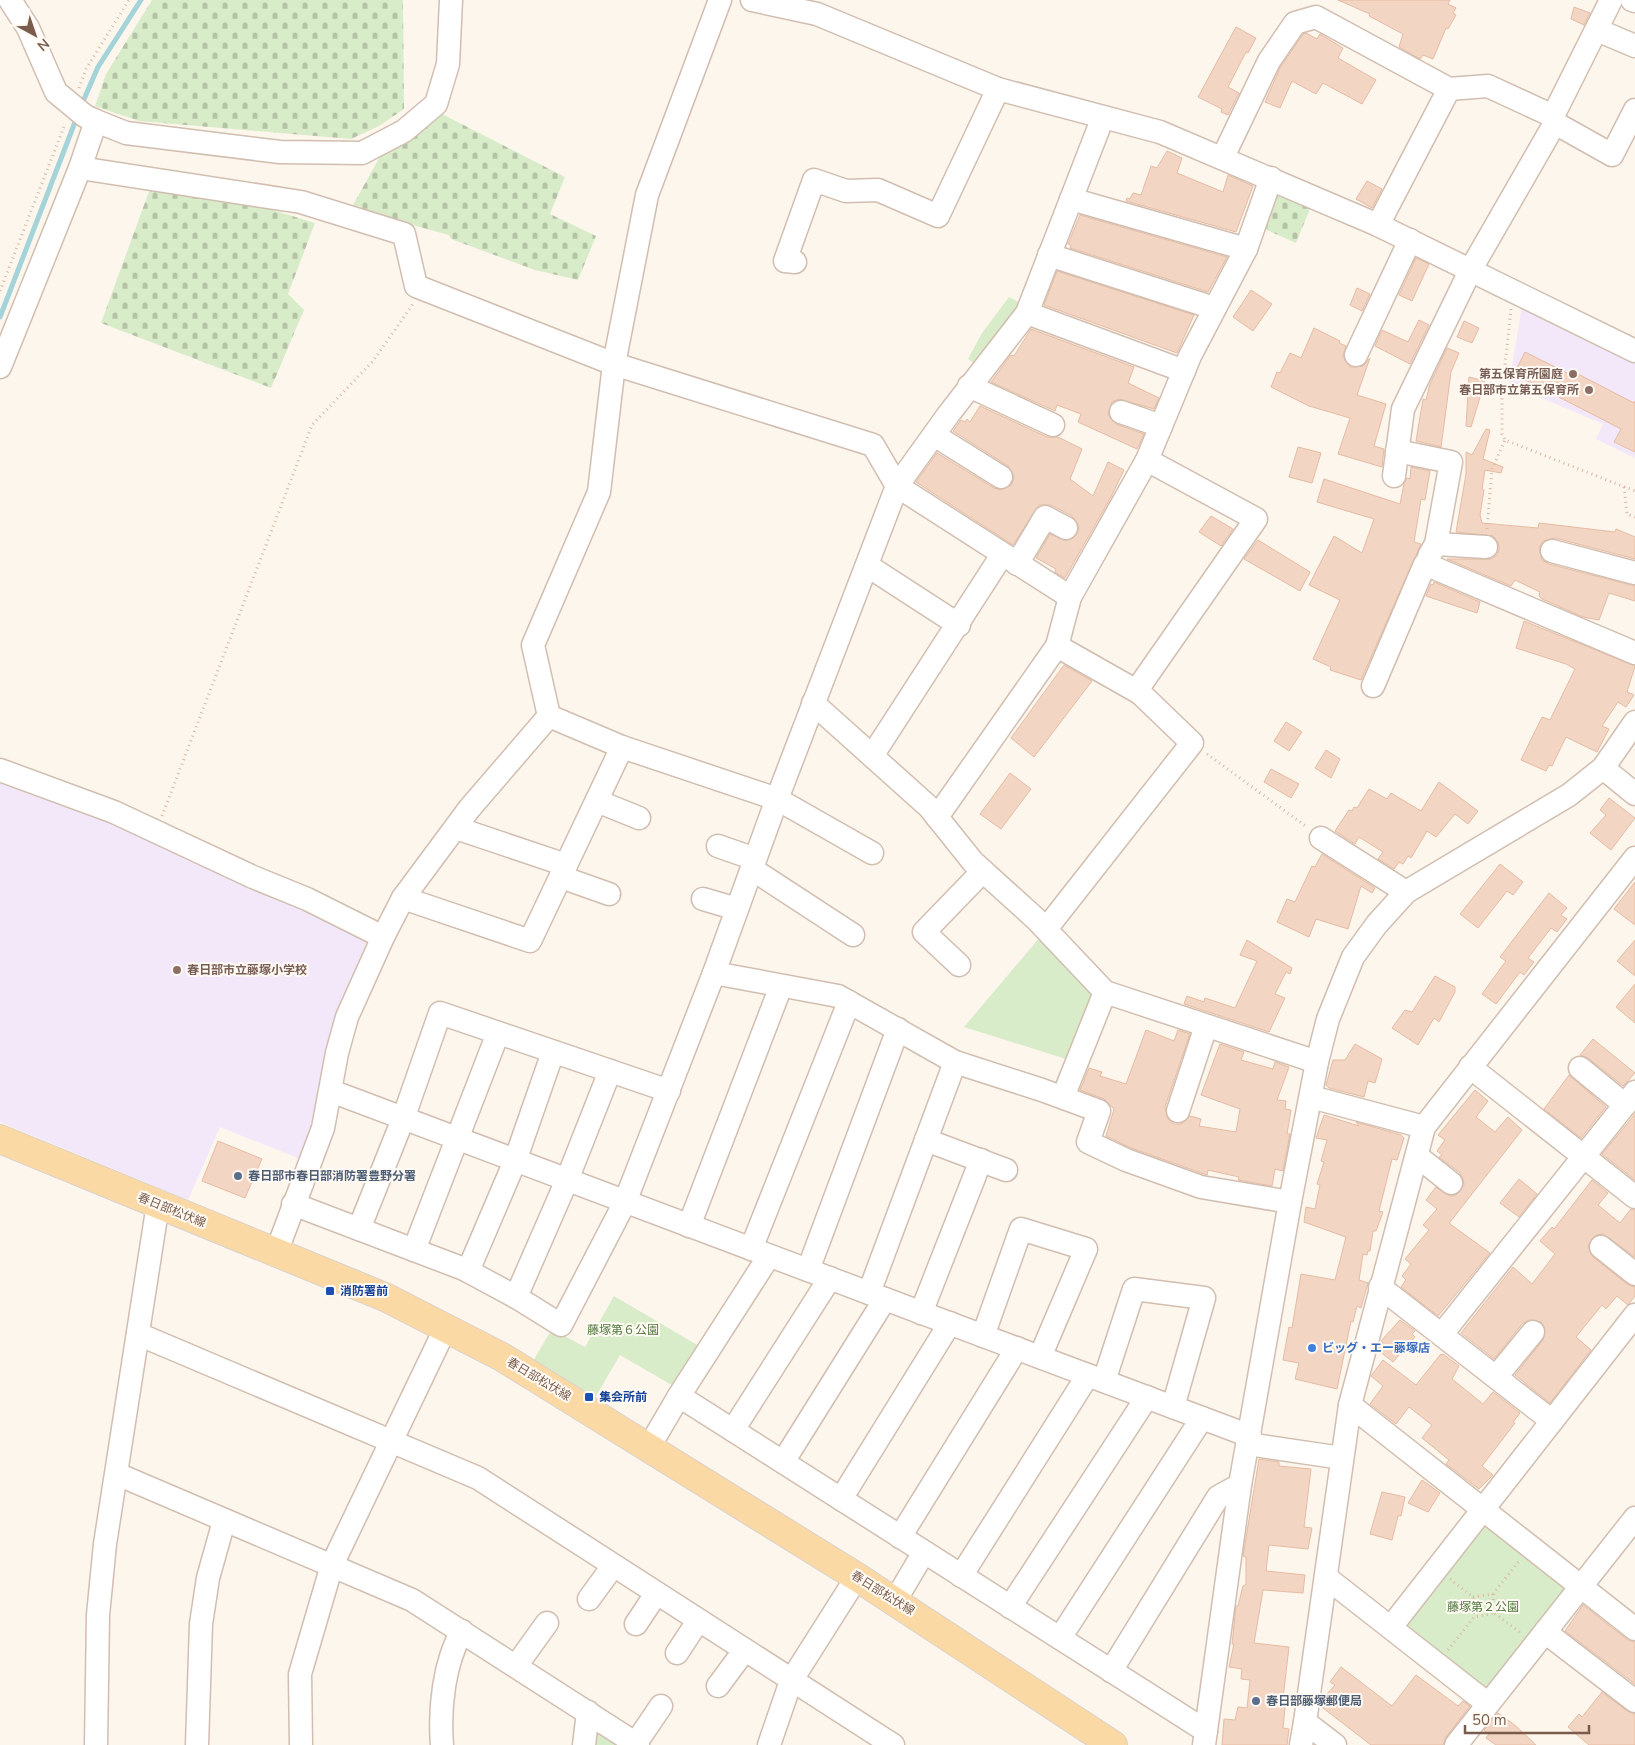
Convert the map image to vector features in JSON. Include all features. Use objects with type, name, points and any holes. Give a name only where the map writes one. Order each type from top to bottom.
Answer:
[{"type":"main road","name":"春日部松伏線","points":[[0,1139],[387,1298],[502,1357],[895,1601],[1113,1745]]},
{"type":"street","points":[[10,0],[28,28],[56,92],[96,121],[126,133],[280,152],[362,153],[404,131],[436,104],[448,64],[451,0]]},
{"type":"street","points":[[549,716],[533,645],[599,492],[614,364],[648,195],[720,0]]},
{"type":"street","points":[[752,0],[818,14],[998,89],[1160,132],[1223,157],[1378,225],[1632,342]]},
{"type":"street","points":[[1394,476],[1403,409],[1471,269],[1554,120],[1612,0]]},
{"type":"street","points":[[1223,157],[1269,61],[1295,23],[1319,8],[1449,89],[1488,86],[1554,120],[1622,146],[1635,110]]},
{"type":"street","points":[[1597,30],[1635,46]]},
{"type":"street","points":[[795,262],[785,260],[814,180],[846,191],[878,190],[938,216],[998,89]]},
{"type":"street","points":[[1378,225],[1449,89]]},
{"type":"street","points":[[293,1204],[468,1271],[516,1297],[561,1325],[625,1202],[714,973],[777,799],[868,566],[896,486],[1027,313],[1103,117]]},
{"type":"street","points":[[0,367],[80,168],[96,121]]},
{"type":"street","points":[[80,168],[301,202],[404,234],[416,286],[614,364],[873,445],[896,486],[1009,560],[1070,597]]},
{"type":"street","points":[[937,817],[1058,646],[1070,597],[1147,460],[1184,371],[1214,308],[1234,276],[1246,249],[1270,178]]},
{"type":"street","points":[[1071,199],[1246,249]]},
{"type":"street","points":[[1356,355],[1410,240]]},
{"type":"street","points":[[1049,255],[1214,308]]},
{"type":"street","points":[[1027,313],[1184,371]]},
{"type":"street","points":[[970,386],[1053,425]]},
{"type":"street","points":[[1121,412],[1161,426]]},
{"type":"street","points":[[934,435],[1001,477]]},
{"type":"street","points":[[1373,686],[1425,564],[1436,544],[1451,462],[1398,451]]},
{"type":"street","points":[[1140,693],[1141,684],[1256,519],[1147,460]]},
{"type":"street","points":[[872,756],[959,625],[1009,560],[1046,517],[1066,528]]},
{"type":"street","points":[[1436,544],[1487,536]]},
{"type":"street","points":[[1552,551],[1635,573]]},
{"type":"street","points":[[1425,564],[1635,653]]},
{"type":"street","points":[[868,566],[959,625]]},
{"type":"street","points":[[1046,929],[1192,744],[1140,693],[1058,646]]},
{"type":"street","points":[[813,703],[937,817],[983,871],[1046,929],[1105,992],[1317,1062]]},
{"type":"street","points":[[549,716],[622,747],[777,799],[872,853]]},
{"type":"street","points":[[276,1253],[322,1128],[331,1091],[337,1053],[347,1017],[383,936],[403,898],[456,828],[549,716]]},
{"type":"street","points":[[679,1396],[1111,1671],[1205,1738],[1240,1485],[1290,1202],[1317,1062],[1328,1019],[1353,957],[1377,924],[1406,892],[1569,796],[1603,768],[1635,722]]},
{"type":"street","points":[[403,898],[530,941],[622,747]]},
{"type":"street","points":[[1603,768],[1635,794]]},
{"type":"street","points":[[0,770],[77,798],[156,831],[253,877],[307,898],[383,936]]},
{"type":"street","points":[[597,801],[639,818]]},
{"type":"street","points":[[456,828],[563,871],[609,894]]},
{"type":"street","points":[[1321,838],[1406,892]]},
{"type":"street","points":[[718,846],[753,864],[853,935]]},
{"type":"street","points":[[1301,1745],[1327,1578],[1350,1405],[1424,1127],[1635,858]]},
{"type":"street","points":[[959,965],[924,932],[983,871]]},
{"type":"street","points":[[703,899],[737,909]]},
{"type":"street","points":[[714,973],[838,996],[954,1062],[1063,1097],[1099,1111],[1088,1142],[1126,1160],[1201,1187],[1290,1202]]},
{"type":"street","points":[[689,1226],[780,986]]},
{"type":"street","points":[[1063,1097],[1105,992]]},
{"type":"street","points":[[649,1447],[760,1252],[849,1002]]},
{"type":"street","points":[[359,1229],[404,1119],[440,1014],[669,1091]]},
{"type":"street","points":[[1178,1111],[1206,1026]]},
{"type":"street","points":[[808,1270],[898,1029]]},
{"type":"street","points":[[414,1250],[498,1033]]},
{"type":"street","points":[[468,1271],[514,1160],[554,1052]]},
{"type":"street","points":[[783,1462],[877,1296],[926,1140],[954,1062]]},
{"type":"street","points":[[1470,1067],[1635,1197]]},
{"type":"street","points":[[1442,1334],[1630,1099],[1580,1068]]},
{"type":"street","points":[[516,1297],[567,1180],[610,1071]]},
{"type":"street","points":[[331,1091],[1147,1397],[1202,1418],[1249,1440],[1342,1458]]},
{"type":"street","points":[[1311,1097],[1424,1127]]},
{"type":"street","points":[[926,1140],[1006,1170]]},
{"type":"street","points":[[1417,1156],[1450,1183]]},
{"type":"street","points":[[921,1313],[981,1160]]},
{"type":"street","points":[[96,1745],[98,1615],[105,1544],[158,1204]]},
{"type":"street","points":[[983,1336],[1021,1229],[1086,1249],[1040,1357]]},
{"type":"street","points":[[1601,1247],[1635,1274]]},
{"type":"street","points":[[733,1430],[830,1278]]},
{"type":"street","points":[[1380,1288],[1442,1334],[1552,1421]]},
{"type":"street","points":[[962,1576],[1096,1378],[1134,1289],[1204,1298],[1173,1407]]},
{"type":"street","points":[[1391,1626],[1634,1318]]},
{"type":"street","points":[[841,1499],[950,1323]]},
{"type":"street","points":[[301,1745],[300,1674],[332,1565],[446,1327]]},
{"type":"street","points":[[1496,1377],[1533,1332]]},
{"type":"street","points":[[138,1334],[478,1478],[744,1651],[893,1745]]},
{"type":"street","points":[[900,1537],[1017,1348]]},
{"type":"street","points":[[1010,1606],[1147,1397]]},
{"type":"street","points":[[1350,1405],[1635,1629]]},
{"type":"street","points":[[1060,1638],[1202,1418]]},
{"type":"street","points":[[117,1474],[412,1600],[637,1744],[661,1706]]},
{"type":"street","points":[[1111,1671],[1218,1498],[1240,1485]]},
{"type":"street","points":[[1466,1741],[1488,1704],[1635,1518]]},
{"type":"street","points":[[197,1745],[201,1624],[208,1578],[224,1520]]},
{"type":"street","points":[[895,1601],[924,1552]]},
{"type":"street","points":[[589,1599],[613,1566]]},
{"type":"street","points":[[769,1745],[791,1681],[857,1577]]},
{"type":"street","points":[[1327,1578],[1391,1626],[1488,1704]]},
{"type":"street","points":[[636,1624],[656,1594]]},
{"type":"street","points":[[677,1652],[698,1621]]},
{"type":"street","points":[[516,1666],[547,1623]]},
{"type":"street","points":[[442,1745],[440,1723],[452,1650],[462,1631]]},
{"type":"street","points":[[1540,1638],[1635,1701]]},
{"type":"street","points":[[718,1686],[744,1651]]},
{"type":"street","points":[[584,1745],[588,1712]]},
{"type":"street","points":[[1305,1722],[1335,1745]]},
{"type":"path","points":[[0,291],[86,69],[129,0]]},
{"type":"path","points":[[156,831],[312,425],[373,361],[423,289]]},
{"type":"path","points":[[1509,314],[1502,393],[1502,434],[1505,440],[1635,491]]},
{"type":"path","points":[[1487,536],[1492,470],[1505,440]]},
{"type":"path","points":[[1624,487],[1627,514],[1635,517]]},
{"type":"path","points":[[1192,744],[1321,838]]},
{"type":"path","points":[[1494,1613],[1493,1594],[1531,1547]]},
{"type":"path","points":[[1436,1568],[1473,1597],[1493,1594]]},
{"type":"path","points":[[1473,1597],[1474,1617]]},
{"type":"path","points":[[1437,1663],[1474,1617],[1494,1613],[1540,1638]]},
{"type":"shaded area","name":"第五保育所園庭","points":[[1522,306],[1635,363],[1635,458],[1596,439],[1603,424],[1509,384]]},
{"type":"shaded area","name":"春日部市立藤塚小学校","points":[[0,779],[110,818],[365,936],[367,942],[342,997],[329,1038],[320,1105],[300,1159],[220,1127],[188,1200],[0,1122]]},
{"type":"green space","points":[[152,0],[403,0],[404,109],[379,126],[351,139],[139,121],[95,106],[106,74]]},
{"type":"green space","points":[[442,114],[565,177],[550,214],[596,236],[578,280],[535,270],[451,239],[449,235],[390,219],[364,216],[361,207],[353,205],[382,153],[418,131],[420,133]]},
{"type":"green space","points":[[151,186],[256,205],[315,223],[288,294],[304,310],[271,388],[101,323]]},
{"type":"green space","points":[[1273,192],[1312,204],[1296,243],[1260,227]]},
{"type":"green space","points":[[1009,297],[1022,304],[978,366],[968,359],[982,333]]},
{"type":"green space","points":[[1040,937],[1091,990],[1093,999],[1069,1060],[964,1027]]},
{"type":"green space","name":"藤塚第６公園","points":[[614,1296],[699,1346],[675,1387],[620,1355],[595,1398],[533,1361],[552,1329],[585,1347]]},
{"type":"green space","name":"藤塚第２公園","points":[[1485,1520],[1569,1585],[1491,1693],[1400,1627]]},
{"type":"green space","points":[[591,1729],[623,1745],[590,1745]]},
{"type":"building","points":[[1338,0],[1450,0],[1448,4],[1456,8],[1453,13],[1456,15],[1448,29],[1446,28],[1433,59],[1423,55],[1420,59],[1399,47],[1403,34],[1369,16],[1370,14]]},
{"type":"building","points":[[1574,7],[1590,13],[1584,25],[1571,19]]},
{"type":"building","points":[[1236,27],[1256,38],[1248,53],[1246,52],[1228,87],[1239,93],[1228,115],[1221,112],[1222,109],[1198,97]]},
{"type":"building","points":[[1306,33],[1317,39],[1320,34],[1343,48],[1338,58],[1376,80],[1362,104],[1323,83],[1316,94],[1292,81],[1280,108],[1265,102],[1280,68],[1303,34]]},
{"type":"building","points":[[1167,151],[1182,158],[1177,173],[1223,192],[1228,175],[1253,186],[1236,232],[1126,201],[1127,198],[1130,199],[1133,193],[1141,195],[1151,166],[1157,168]]},
{"type":"building","points":[[1367,181],[1382,189],[1372,208],[1356,199]]},
{"type":"building","points":[[1080,215],[1227,257],[1208,292],[1070,248],[1071,245],[1068,244]]},
{"type":"building","points":[[1416,258],[1429,264],[1412,301],[1399,295]]},
{"type":"building","points":[[1057,271],[1194,315],[1177,353],[1044,305]]},
{"type":"building","points":[[1357,288],[1370,294],[1362,311],[1350,305]]},
{"type":"building","points":[[1251,290],[1272,304],[1253,331],[1233,317]]},
{"type":"building","points":[[1419,320],[1429,325],[1410,364],[1375,346],[1382,330],[1408,342]]},
{"type":"building","points":[[1464,321],[1479,328],[1472,343],[1457,337]]},
{"type":"building","points":[[1314,328],[1346,346],[1343,357],[1350,367],[1363,366],[1370,358],[1357,395],[1386,404],[1374,446],[1384,449],[1382,467],[1338,454],[1350,418],[1309,406],[1271,387],[1277,372],[1280,373],[1290,353],[1301,358]]},
{"type":"building","points":[[1031,329],[1134,367],[1128,383],[1159,398],[1154,409],[1119,399],[1112,402],[1108,414],[1116,424],[1144,434],[1137,449],[1078,422],[1081,414],[1057,405],[1055,411],[991,382],[1011,355],[1014,356]]},
{"type":"building","points":[[1447,348],[1459,353],[1451,372],[1441,447],[1416,441],[1423,399],[1426,400],[1430,384]]},
{"type":"building","name":"春日部市立第五保育所","points":[[1525,352],[1573,376],[1576,373],[1634,403],[1635,401],[1635,452],[1614,442],[1621,429],[1514,374]]},
{"type":"building","points":[[1469,377],[1485,381],[1471,427],[1466,426]]},
{"type":"building","points":[[980,406],[1047,437],[1058,437],[1082,449],[1070,479],[1093,496],[1108,462],[1124,470],[1111,497],[1065,578],[1055,572],[1056,569],[1036,558],[1050,534],[1066,541],[1077,534],[1079,527],[1072,516],[1051,505],[1039,505],[1013,545],[916,482],[937,453],[994,488],[1001,490],[1012,484],[1014,477],[1008,466],[953,431],[961,420],[965,422],[967,419],[970,422]]},
{"type":"building","points":[[1486,429],[1490,430],[1483,459],[1503,467],[1501,473],[1485,470],[1480,515],[1482,523],[1538,528],[1539,523],[1615,532],[1616,529],[1635,537],[1635,559],[1555,538],[1543,541],[1539,548],[1542,560],[1549,564],[1635,586],[1635,601],[1609,593],[1599,620],[1583,617],[1542,599],[1539,596],[1540,592],[1515,580],[1511,586],[1447,559],[1491,559],[1497,555],[1498,542],[1493,536],[1456,532],[1466,474],[1466,452],[1472,455]]},
{"type":"building","points":[[1298,447],[1321,453],[1312,483],[1289,477]]},
{"type":"building","points":[[1411,467],[1430,471],[1425,500],[1421,499],[1414,542],[1421,544],[1361,680],[1330,670],[1331,667],[1313,659],[1340,600],[1309,585],[1334,536],[1362,553],[1374,519],[1317,502],[1324,479],[1400,504],[1404,484],[1407,478],[1410,479]]},
{"type":"building","points":[[1211,516],[1233,529],[1221,546],[1199,532]]},
{"type":"building","points":[[1258,540],[1310,572],[1300,591],[1244,559]]},
{"type":"building","points":[[1434,582],[1480,602],[1477,613],[1426,596],[1431,584],[1433,585]]},
{"type":"building","points":[[1524,621],[1635,666],[1627,692],[1634,695],[1626,707],[1618,702],[1602,726],[1609,729],[1597,752],[1566,737],[1552,766],[1549,765],[1546,771],[1521,760],[1542,717],[1550,720],[1575,669],[1566,664],[1516,648]]},
{"type":"building","points":[[1064,665],[1092,681],[1034,757],[1011,738]]},
{"type":"building","points":[[1286,722],[1302,732],[1289,751],[1274,741]]},
{"type":"building","points":[[1326,750],[1340,759],[1331,778],[1315,768]]},
{"type":"building","points":[[1271,769],[1299,784],[1291,798],[1264,782]]},
{"type":"building","points":[[1010,773],[1031,789],[1001,829],[980,814]]},
{"type":"building","points":[[1439,782],[1478,811],[1468,824],[1455,814],[1436,837],[1427,831],[1411,858],[1408,856],[1403,864],[1399,862],[1394,869],[1378,859],[1383,852],[1359,837],[1355,844],[1335,831],[1349,810],[1352,811],[1354,807],[1357,808],[1369,789],[1387,799],[1391,793],[1421,811]]},
{"type":"building","points":[[1609,798],[1635,818],[1611,850],[1590,833],[1606,815],[1600,810]]},
{"type":"building","points":[[1322,854],[1375,888],[1372,893],[1361,886],[1348,929],[1316,919],[1309,937],[1277,922],[1287,899],[1295,902],[1312,866],[1315,867]]},
{"type":"building","points":[[1500,864],[1523,882],[1513,895],[1507,891],[1478,928],[1460,914]]},
{"type":"building","points":[[1635,882],[1635,925],[1614,909]]},
{"type":"building","points":[[1549,893],[1567,908],[1561,915],[1567,919],[1557,932],[1551,928],[1528,958],[1534,962],[1524,975],[1520,972],[1496,1004],[1482,994],[1506,961],[1500,957]]},
{"type":"building","points":[[1247,940],[1292,968],[1290,974],[1286,972],[1275,994],[1285,998],[1269,1032],[1184,1004],[1187,996],[1204,1002],[1205,998],[1235,1008],[1257,961],[1240,955]]},
{"type":"building","points":[[1635,940],[1635,976],[1617,961]]},
{"type":"building","points":[[1435,976],[1455,987],[1455,992],[1439,1022],[1434,1018],[1418,1045],[1392,1028],[1405,1010],[1412,1012]]},
{"type":"building","points":[[1635,984],[1635,1023],[1616,1007]]},
{"type":"building","points":[[1146,1030],[1174,1041],[1178,1030],[1190,1034],[1165,1107],[1168,1119],[1174,1124],[1181,1124],[1190,1116],[1201,1119],[1199,1126],[1236,1132],[1240,1109],[1201,1095],[1220,1044],[1244,1052],[1241,1060],[1273,1069],[1275,1062],[1289,1067],[1277,1100],[1286,1101],[1285,1109],[1291,1110],[1287,1134],[1290,1134],[1283,1171],[1275,1169],[1272,1186],[1238,1180],[1239,1177],[1208,1170],[1207,1175],[1131,1148],[1106,1136],[1114,1109],[1104,1099],[1080,1090],[1089,1068],[1102,1072],[1100,1076],[1126,1084]]},
{"type":"building","points":[[1593,1039],[1635,1073],[1623,1086],[1588,1058],[1580,1055]]},
{"type":"building","points":[[1355,1044],[1382,1059],[1375,1083],[1368,1081],[1364,1097],[1329,1088],[1326,1085],[1333,1060],[1345,1060]]},
{"type":"building","points":[[1569,1075],[1606,1107],[1581,1138],[1544,1109]]},
{"type":"building","points":[[1475,1090],[1488,1101],[1476,1117],[1495,1132],[1508,1117],[1522,1130],[1450,1222],[1450,1224],[1490,1253],[1438,1316],[1401,1287],[1406,1280],[1402,1276],[1411,1264],[1405,1259],[1429,1230],[1423,1225],[1437,1209],[1426,1200],[1436,1187],[1450,1196],[1456,1195],[1464,1185],[1460,1173],[1439,1157],[1442,1155],[1437,1151],[1445,1140],[1438,1135]]},
{"type":"building","points":[[1635,1114],[1635,1180],[1602,1154]]},
{"type":"building","points":[[1324,1115],[1359,1126],[1356,1122],[1401,1135],[1404,1138],[1397,1160],[1392,1159],[1379,1211],[1383,1212],[1376,1231],[1373,1231],[1370,1251],[1368,1251],[1367,1255],[1363,1254],[1359,1280],[1368,1283],[1361,1308],[1357,1306],[1353,1322],[1351,1321],[1337,1389],[1295,1379],[1299,1363],[1283,1360],[1289,1327],[1292,1328],[1301,1274],[1335,1280],[1346,1237],[1304,1222],[1306,1207],[1315,1209],[1320,1185],[1317,1184],[1324,1162],[1321,1161],[1327,1140],[1316,1138]]},
{"type":"building","points":[[218,1141],[262,1159],[245,1198],[202,1181]]},
{"type":"building","points":[[1519,1179],[1537,1194],[1519,1217],[1500,1203]]},
{"type":"building","points":[[1592,1180],[1608,1193],[1598,1205],[1620,1223],[1631,1209],[1635,1210],[1635,1257],[1603,1234],[1596,1235],[1588,1246],[1593,1257],[1627,1284],[1635,1287],[1635,1296],[1628,1305],[1617,1296],[1606,1309],[1602,1305],[1576,1337],[1591,1350],[1550,1403],[1515,1375],[1543,1340],[1545,1328],[1541,1322],[1529,1320],[1523,1323],[1494,1359],[1461,1333],[1513,1267],[1532,1284],[1555,1254],[1540,1241],[1552,1227],[1554,1229]]},
{"type":"building","points":[[1400,1320],[1415,1331],[1412,1334],[1415,1337],[1393,1362],[1378,1350],[1383,1343],[1381,1341]]},
{"type":"building","points":[[1443,1354],[1459,1366],[1452,1379],[1483,1404],[1493,1392],[1520,1413],[1513,1422],[1515,1423],[1482,1466],[1493,1475],[1479,1489],[1446,1464],[1449,1460],[1422,1438],[1432,1425],[1409,1407],[1396,1424],[1370,1404],[1383,1386],[1371,1376],[1383,1360],[1416,1385],[1440,1355]]},
{"type":"building","points":[[1259,1459],[1279,1462],[1279,1466],[1311,1469],[1304,1527],[1312,1528],[1308,1549],[1269,1545],[1266,1571],[1305,1575],[1303,1593],[1263,1590],[1254,1643],[1289,1647],[1283,1698],[1286,1698],[1283,1728],[1289,1729],[1287,1745],[1222,1745],[1224,1719],[1235,1720],[1238,1707],[1247,1708],[1250,1680],[1241,1679],[1242,1669],[1229,1667],[1234,1644],[1232,1644],[1236,1606],[1238,1606],[1243,1586],[1246,1584],[1246,1557],[1243,1556]]},
{"type":"building","points":[[1422,1480],[1440,1493],[1428,1512],[1408,1503]]},
{"type":"building","points":[[1382,1492],[1405,1497],[1401,1516],[1398,1516],[1392,1540],[1370,1534]]},
{"type":"building","points":[[1583,1605],[1628,1640],[1635,1642],[1635,1684],[1565,1631]]},
{"type":"building","points":[[1341,1667],[1392,1706],[1416,1675],[1458,1706],[1463,1701],[1470,1706],[1446,1737],[1443,1745],[1371,1745],[1323,1708],[1330,1698],[1327,1694],[1335,1685],[1330,1682]]},
{"type":"building","points":[[1602,1692],[1627,1711],[1635,1714],[1635,1745],[1589,1745],[1568,1727],[1579,1714],[1582,1717]]},
{"type":"building","points":[[1498,1713],[1516,1726],[1536,1745],[1496,1745],[1486,1738],[1489,1734],[1484,1730]]},
{"type":"waterway","points":[[81,106],[98,67],[141,0]]},
{"type":"waterway","points":[[0,317],[77,117]]},
{"type":"place","name":"第五保育所園庭","points":[[1573,374]]},
{"type":"place","name":"春日部市立第五保育所","points":[[1589,390]]},
{"type":"place","name":"春日部市立藤塚小学校","points":[[177,970]]},
{"type":"place","name":"春日部市春日部消防署豊野分署","points":[[238,1176]]},
{"type":"place","name":"消防署前","points":[[330,1291]]},
{"type":"place","name":"ビッグ・エー藤塚店","points":[[1312,1348]]},
{"type":"place","name":"集会所前","points":[[589,1397]]},
{"type":"place","name":"春日部藤塚郵便局","points":[[1256,1701]]}]
